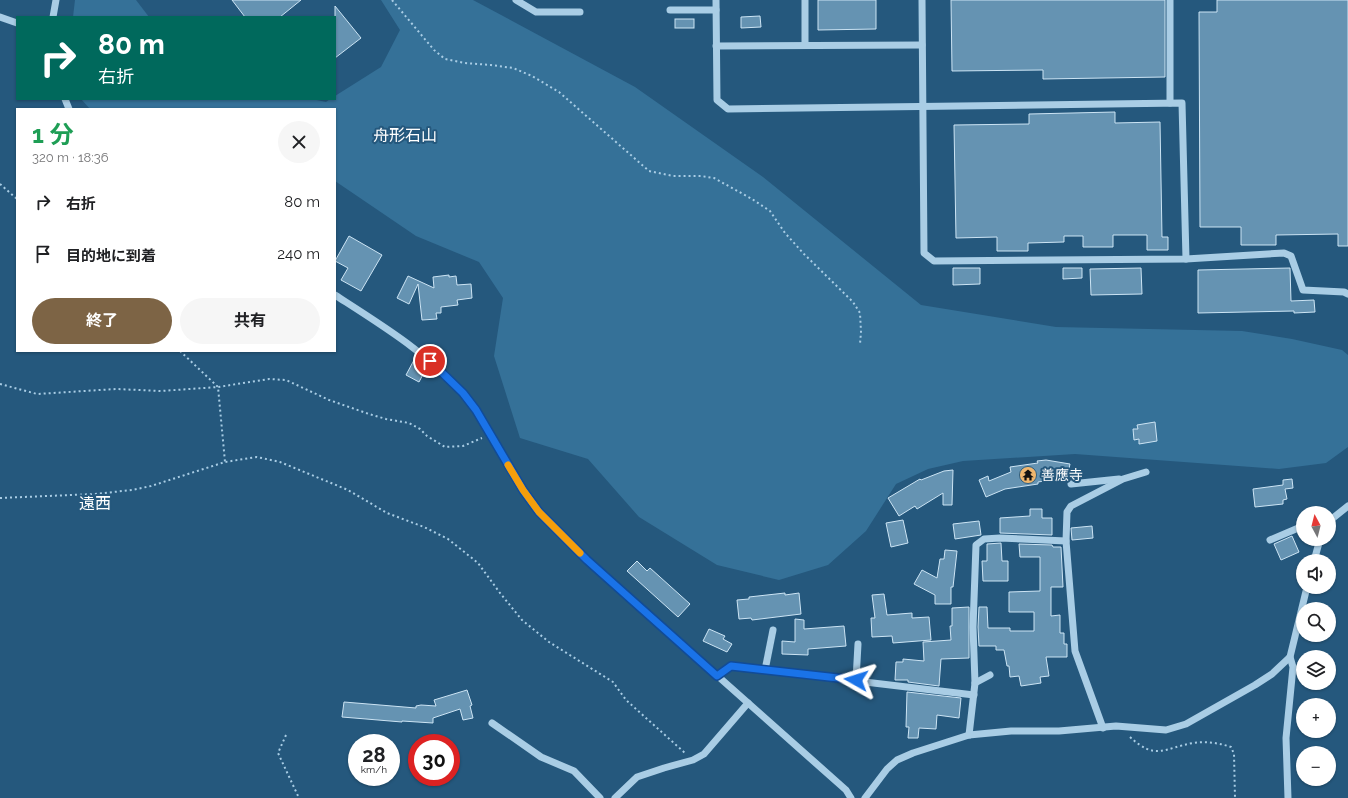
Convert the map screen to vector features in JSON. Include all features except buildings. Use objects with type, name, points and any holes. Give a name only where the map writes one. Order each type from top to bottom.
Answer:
[{"type":"street","points":[[53,16],[56,0]]},
{"type":"street","points":[[516,0],[536,12],[580,12]]},
{"type":"street","points":[[716,0],[717,100],[728,109],[1182,103],[1186,259]]},
{"type":"street","points":[[806,0],[806,45]]},
{"type":"street","points":[[922,0],[924,253],[934,261],[1186,259],[1284,253],[1291,256],[1303,290],[1348,293]]},
{"type":"street","points":[[1170,0],[1170,103]]},
{"type":"street","points":[[670,10],[716,10]]},
{"type":"street","points":[[0,17],[16,23]]},
{"type":"street","points":[[716,46],[922,45]]},
{"type":"street","points":[[336,296],[397,335],[423,354],[463,393],[491,434],[523,490],[539,512],[554,528],[587,560],[846,790],[851,798]]},
{"type":"street","points":[[1103,728],[1075,651],[1066,541],[1067,512],[1071,506],[1123,479],[1146,472]]},
{"type":"street","points":[[1071,484],[1123,479]]},
{"type":"street","points":[[1336,514],[1348,506]]},
{"type":"street","points":[[1270,540],[1296,529]]},
{"type":"street","points":[[969,735],[975,683],[973,627],[976,545],[984,539],[1000,538],[1066,541]]},
{"type":"street","points":[[865,798],[887,768],[896,760],[912,753],[969,735],[1011,730],[1059,731],[1116,726],[1166,730],[1186,724],[1267,677],[1283,665],[1290,657],[1305,594]]},
{"type":"street","points":[[765,670],[772,630]]},
{"type":"street","points":[[856,680],[858,644]]},
{"type":"street","points":[[1288,798],[1286,738],[1293,666],[1290,657]]},
{"type":"street","points":[[717,676],[731,666],[974,694]]},
{"type":"street","points":[[975,683],[990,675]]},
{"type":"street","points":[[615,798],[637,777],[693,760],[704,754],[748,702]]},
{"type":"street","points":[[492,723],[541,757],[574,771],[600,798]]},
{"type":"path","points":[[392,0],[434,50],[445,59],[465,63],[513,68],[532,76],[559,92],[649,171],[673,176],[701,176],[714,178],[752,199],[770,211],[785,233],[804,254],[853,302],[860,313],[860,344]]},
{"type":"path","points":[[0,184],[16,198]]},
{"type":"path","points":[[181,352],[218,387],[225,462]]},
{"type":"path","points":[[0,384],[37,394],[116,389],[161,391],[218,387],[269,380],[286,380],[329,400],[369,414],[409,423],[446,447],[463,446],[491,434]]},
{"type":"path","points":[[0,498],[95,494],[132,490],[150,486],[225,462],[257,457],[280,462],[348,490],[387,513],[424,527],[448,539],[478,562],[500,593],[522,620],[549,642],[613,682],[626,700],[693,760]]},
{"type":"path","points":[[1116,726],[1140,747],[1154,751],[1170,750],[1194,743],[1219,743],[1230,747],[1234,754],[1235,798]]},
{"type":"path","points":[[286,735],[278,753],[299,798]]},
{"type":"shaded area","points":[[75,0],[136,0],[148,16],[73,16]]},
{"type":"shaded area","points":[[381,0],[473,0],[635,87],[763,177],[921,305],[1056,327],[1242,331],[1292,339],[1342,350],[1348,355],[1348,447],[1326,463],[1279,469],[1075,454],[963,461],[928,469],[896,484],[866,531],[828,565],[779,580],[717,565],[639,517],[588,459],[520,438],[494,356],[503,298],[479,262],[416,236],[336,182],[336,108],[89,108],[82,100],[317,100],[326,102],[329,100],[336,100],[336,95],[381,67],[400,30]]},
{"type":"slow traffic","points":[[508,465],[523,490],[539,512],[580,553]]},
{"type":"place","name":"善應寺","points":[[1028,475]]},
{"type":"district","name":"舟形石山","points":[[405,135]]},
{"type":"district","name":"遠西","points":[[95,503]]},
{"type":"route","points":[[430,361],[463,393],[476,410],[523,490],[539,512],[587,560],[717,676],[731,666],[856,680]]}]
